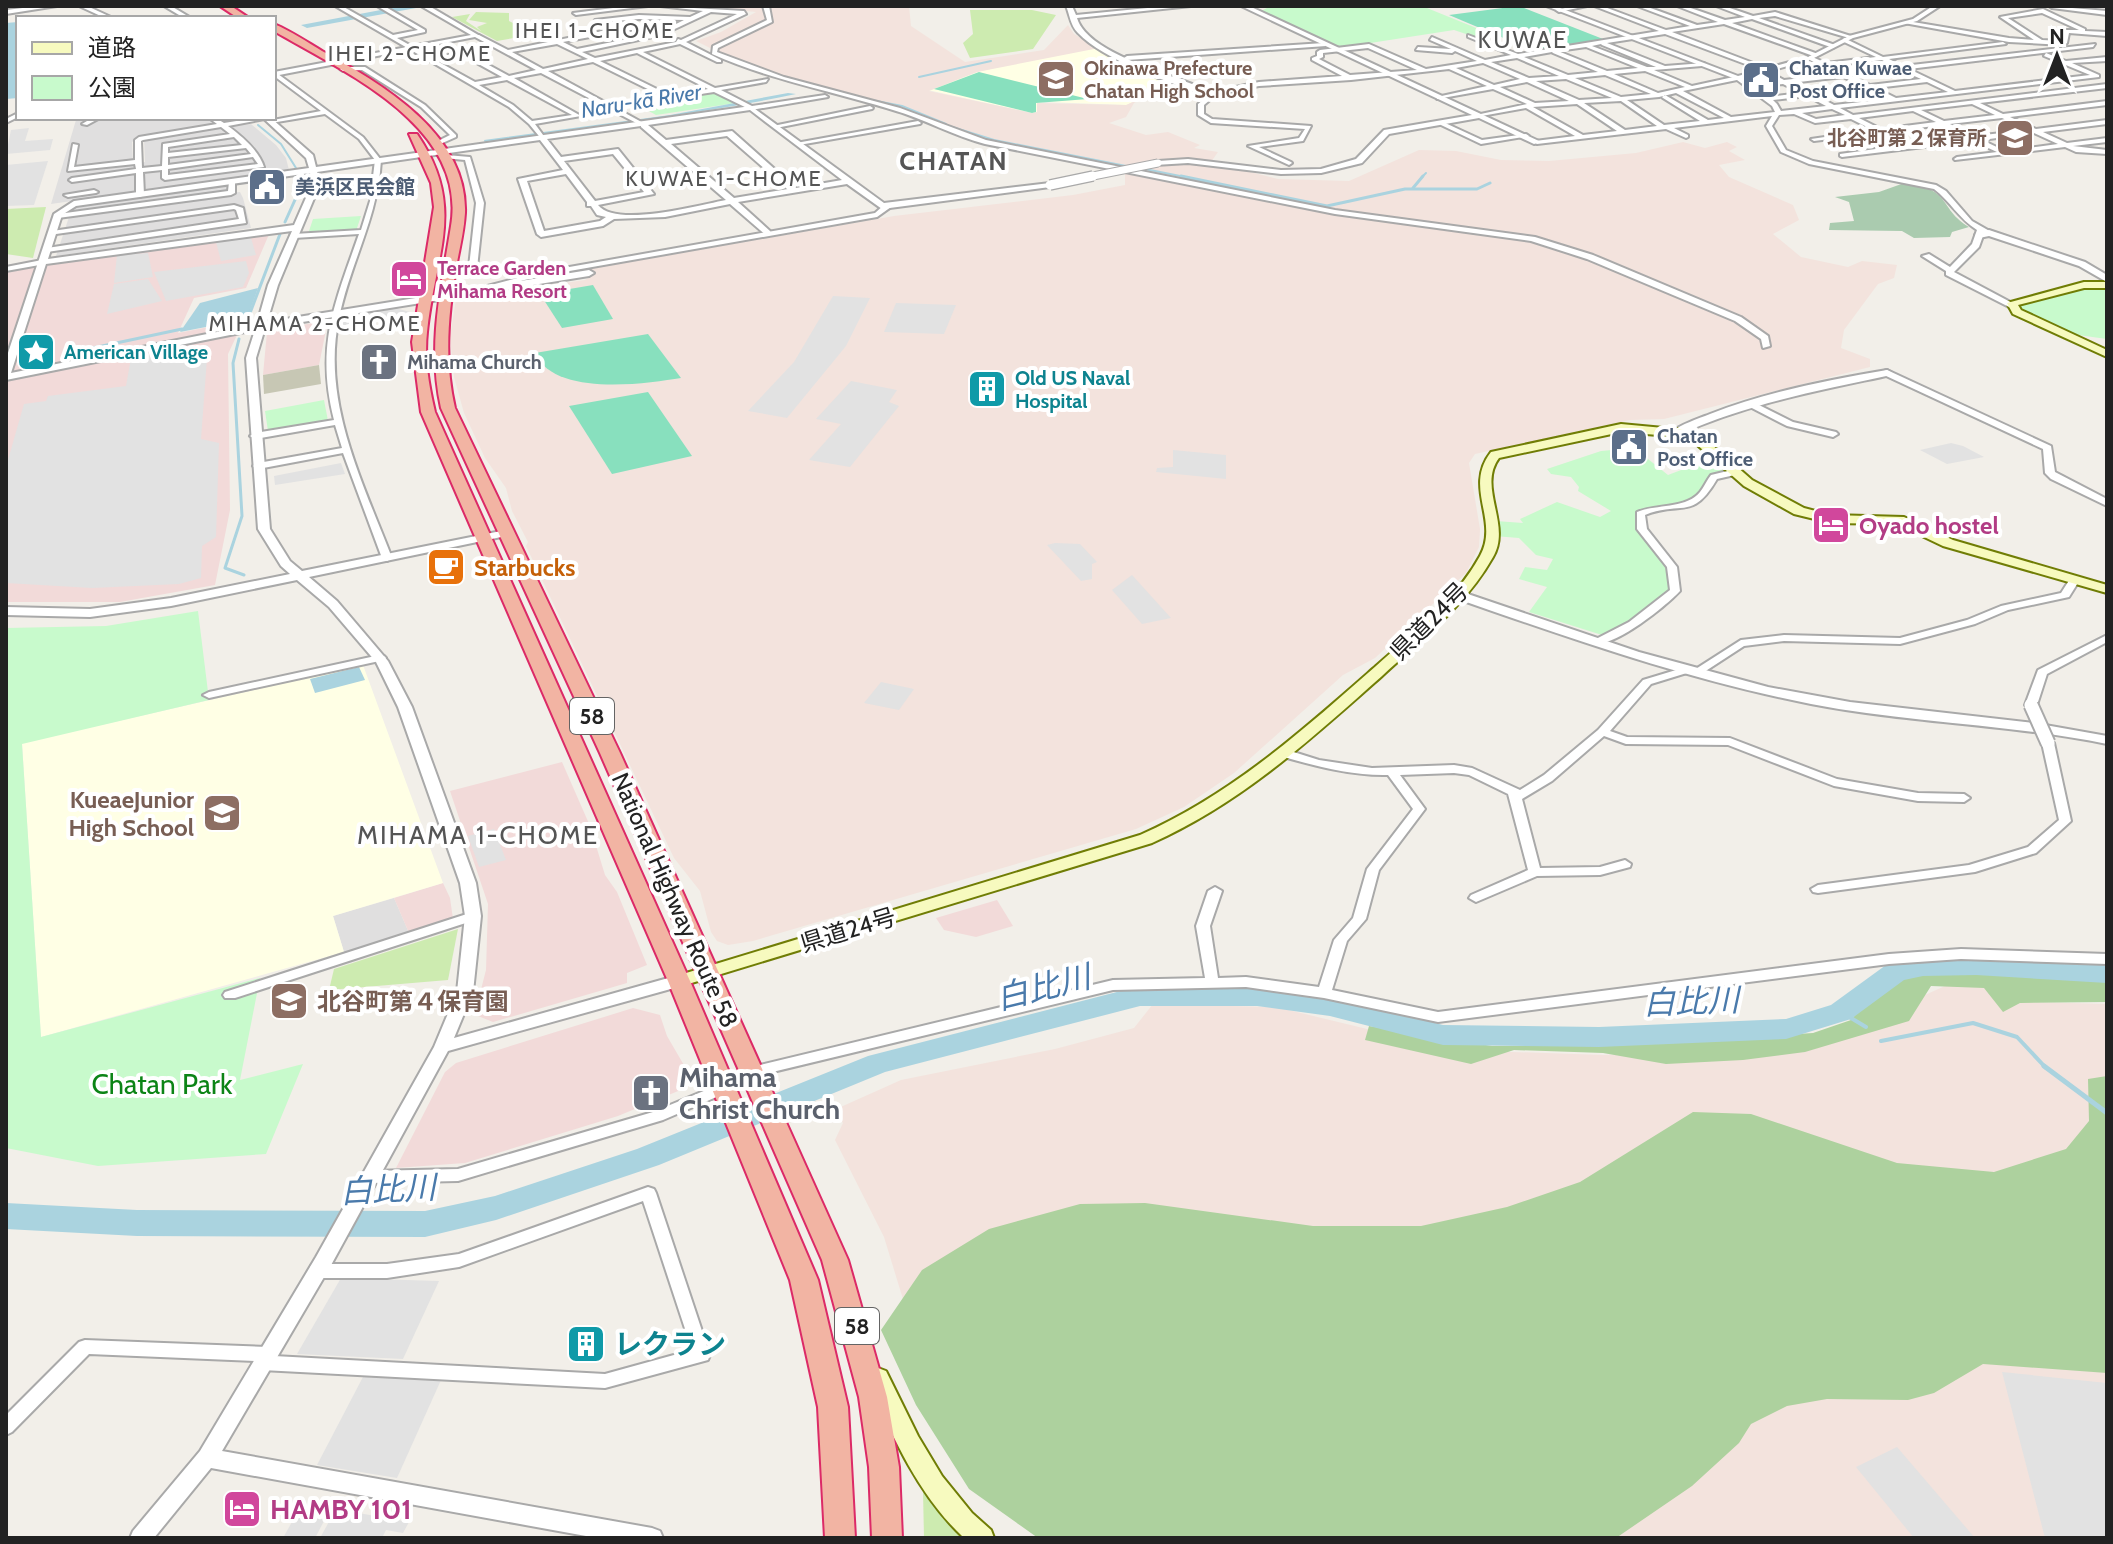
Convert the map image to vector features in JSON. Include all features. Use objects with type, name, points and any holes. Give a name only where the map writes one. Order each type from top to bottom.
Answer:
[{"type":"highway","points":[[225,6],[248,15]]},
{"type":"highway","points":[[242,6],[248,15]]},
{"type":"highway","name":"National Highway Route 58","points":[[276,28],[404,109],[438,152],[459,206],[438,333],[445,396],[610,753],[835,1260],[863,1344],[883,1441],[887,1538]]},
{"type":"highway","name":"National Highway Route 58","points":[[276,38],[390,112],[438,152]]},
{"type":"highway","name":"National Highway Route 58","points":[[438,152],[437,178],[442,208],[419,336],[422,386],[428,412],[679,981],[804,1280],[833,1407],[840,1538]]},
{"type":"main road","points":[[2107,282],[2016,300],[2013,307],[2054,332],[2107,354]]},
{"type":"main road","name":"県道24号","points":[[679,981],[1146,839],[1215,805],[1284,753],[1459,595],[1491,550],[1494,519],[1484,472],[1487,462],[1495,455],[1621,428],[1676,432],[1699,440],[1748,483],[1815,516],[1899,520],[1948,543],[2107,589]]},
{"type":"main road","points":[[863,1344],[921,1469],[955,1516],[982,1538]]},
{"type":"street","points":[[6,12],[54,6]]},
{"type":"street","points":[[82,6],[105,16]]},
{"type":"street","points":[[167,6],[184,16]]},
{"type":"street","points":[[338,6],[476,84],[531,123],[595,211],[611,218]]},
{"type":"street","points":[[613,31],[576,13],[645,6]]},
{"type":"street","points":[[476,84],[682,42],[744,13],[663,6]]},
{"type":"street","points":[[766,6],[770,21],[715,47],[714,53],[777,78],[895,108],[959,135],[985,142],[1335,212],[1504,234],[1554,245],[1738,319],[1765,338],[1766,346]]},
{"type":"street","points":[[1069,6],[1083,35],[1179,85],[1212,94],[1259,84],[1425,71],[1782,15],[1848,39],[2066,146],[2082,151],[2107,152]]},
{"type":"street","points":[[1072,17],[1184,6]]},
{"type":"street","points":[[1244,6],[1537,142],[2097,76]]},
{"type":"street","points":[[1549,6],[1738,78],[1768,99],[1778,112]]},
{"type":"street","points":[[1559,10],[1584,6]]},
{"type":"street","points":[[1597,6],[1767,70],[1766,73],[1910,146]]},
{"type":"street","points":[[1640,6],[1698,27]]},
{"type":"street","points":[[1680,6],[1813,57],[2004,153]]},
{"type":"street","points":[[1719,6],[1833,46]]},
{"type":"street","points":[[469,291],[767,233],[877,215],[887,207],[1050,185],[1158,163],[1203,162],[1270,171],[1321,171],[1359,161],[1387,132],[1530,105],[1662,96],[1813,57],[1848,39],[1907,23],[1937,6]]},
{"type":"street","points":[[2052,6],[2107,13]]},
{"type":"street","points":[[425,7],[638,122],[668,142],[767,233]]},
{"type":"street","points":[[385,10],[423,31],[392,37]]},
{"type":"street","points":[[577,51],[660,34],[710,10]]},
{"type":"street","points":[[2041,41],[2003,17],[2043,11],[2075,24],[2085,32]]},
{"type":"street","points":[[595,22],[639,17],[694,19]]},
{"type":"street","points":[[1907,23],[2012,41],[2107,83]]},
{"type":"street","points":[[506,52],[647,26],[675,28]]},
{"type":"street","points":[[2065,41],[2065,31],[2105,33]]},
{"type":"street","points":[[558,42],[670,98],[766,80],[660,34]]},
{"type":"street","points":[[338,66],[477,36]]},
{"type":"street","points":[[1470,36],[1623,100],[1665,127],[1686,136]]},
{"type":"street","points":[[1432,39],[1578,102],[1624,132]]},
{"type":"street","points":[[1826,65],[2012,41],[2065,41],[2104,46]]},
{"type":"street","points":[[1601,43],[1668,69]]},
{"type":"street","points":[[1127,58],[1324,45]]},
{"type":"street","points":[[1585,45],[1693,88]]},
{"type":"street","points":[[1749,86],[2093,45]]},
{"type":"street","points":[[1351,79],[1314,59],[1320,57],[1320,52],[1372,47],[1425,71]]},
{"type":"street","points":[[1459,51],[1418,49],[1530,105],[1582,137]]},
{"type":"street","points":[[1552,50],[1662,96],[1707,122]]},
{"type":"street","points":[[639,52],[746,105],[887,207]]},
{"type":"street","points":[[433,60],[465,54],[578,116],[531,123]]},
{"type":"street","points":[[2065,63],[2107,59]]},
{"type":"street","points":[[1439,98],[1528,80],[1702,64]]},
{"type":"street","points":[[276,74],[320,66],[363,68],[423,106],[454,136],[438,152]]},
{"type":"street","points":[[276,75],[361,138],[378,160],[378,176],[336,312],[329,353],[338,422],[387,558]]},
{"type":"street","points":[[1768,99],[1928,80]]},
{"type":"street","points":[[1794,111],[1815,121],[2077,90],[2107,83]]},
{"type":"street","points":[[1814,139],[2107,103],[2077,90]]},
{"type":"street","points":[[1678,91],[1730,119]]},
{"type":"street","points":[[1212,94],[1199,108],[1201,115],[1211,121],[1309,127],[1301,140],[1251,146],[1289,163]]},
{"type":"street","points":[[68,195],[140,195],[820,96],[918,123],[799,143]]},
{"type":"street","points":[[776,126],[870,108]]},
{"type":"street","points":[[276,119],[327,112]]},
{"type":"street","points":[[1778,112],[1769,126],[1783,151],[1811,163],[1936,187],[1950,198],[1961,219],[1983,233],[2082,264],[2107,282]]},
{"type":"street","points":[[85,124],[93,120]]},
{"type":"street","points":[[215,120],[237,135],[262,166],[172,180],[165,178],[165,145],[237,135]]},
{"type":"street","points":[[140,195],[138,140],[146,136],[223,125],[236,120],[269,120],[310,157],[316,184],[259,326],[251,358],[264,529],[275,551],[341,612],[380,658],[405,707],[468,883],[473,916],[465,992],[442,1047],[320,1267],[207,1458],[141,1538]]},
{"type":"street","points":[[1842,155],[2107,122]]},
{"type":"street","points":[[1443,124],[1481,142],[1526,136]]},
{"type":"street","points":[[668,142],[729,133],[794,190]]},
{"type":"street","points":[[1957,159],[2107,140]]},
{"type":"street","points":[[75,145],[70,170],[139,162]]},
{"type":"street","points":[[164,156],[247,146]]},
{"type":"street","points":[[119,150],[120,164]]},
{"type":"street","points":[[558,160],[615,151],[650,194],[590,204]]},
{"type":"street","points":[[438,152],[468,158],[474,171],[480,203],[473,268],[448,275]]},
{"type":"street","points":[[72,180],[256,155]]},
{"type":"street","points":[[566,172],[522,179],[541,234],[603,223],[611,218],[850,181]]},
{"type":"street","points":[[94,197],[95,177]]},
{"type":"street","points":[[58,216],[231,193],[232,182]]},
{"type":"street","points":[[94,197],[65,207],[58,216],[6,375],[336,312],[589,273]]},
{"type":"street","points":[[47,250],[243,221],[239,208],[234,207],[52,233]]},
{"type":"street","points":[[6,269],[296,232],[362,232]]},
{"type":"street","points":[[1950,270],[1976,245],[1983,233]]},
{"type":"street","points":[[1926,256],[1950,270],[1954,278],[2013,307]]},
{"type":"street","points":[[1676,432],[1751,404],[1838,381],[1887,373],[2048,448],[2050,473],[2054,477],[2107,503]]},
{"type":"street","points":[[1751,404],[1790,424],[1833,434]]},
{"type":"street","points":[[255,436],[338,422]]},
{"type":"street","points":[[258,466],[347,450]]},
{"type":"street","points":[[1598,642],[1633,624],[1675,591],[1672,567],[1642,529],[1640,514],[1654,508],[1687,506],[1707,492],[1714,477],[1736,472]]},
{"type":"street","points":[[6,611],[108,611],[300,576],[506,533]]},
{"type":"street","points":[[1284,753],[1317,763],[1393,773],[1454,769],[1472,772],[1521,795],[1548,778],[1602,732],[1647,682],[1692,671],[1741,643],[1784,638],[1900,641],[1971,622],[2005,608],[2065,595],[2074,581]]},
{"type":"street","points":[[1459,595],[1692,671],[1813,700],[2025,723],[2107,740]]},
{"type":"street","points":[[1818,889],[1970,869],[2032,850],[2065,821],[2048,743],[2031,705],[2042,672],[2107,638]]},
{"type":"street","points":[[209,695],[380,658]]},
{"type":"street","points":[[1602,732],[1626,740],[1730,742],[1834,782],[1918,797],[1964,798]]},
{"type":"street","points":[[1324,993],[1341,940],[1359,919],[1373,869],[1419,809],[1393,773]]},
{"type":"street","points":[[1514,792],[1535,872]]},
{"type":"street","points":[[1476,898],[1535,872],[1600,871],[1625,864]]},
{"type":"street","points":[[1212,981],[1203,926],[1215,891]]},
{"type":"street","points":[[230,995],[473,916]]},
{"type":"street","points":[[755,1079],[1113,985],[1212,981],[1324,993],[1438,1017],[1889,959],[1961,954],[2107,959]]},
{"type":"street","points":[[442,1047],[679,981]]},
{"type":"street","points":[[369,1177],[458,1175],[658,1116],[725,1092]]},
{"type":"street","points":[[6,1427],[85,1347],[605,1381],[702,1355],[648,1193],[459,1260],[387,1271],[320,1267]]},
{"type":"street","points":[[207,1458],[652,1538]]},
{"type":"shaded area","points":[[695,6],[909,6],[911,26],[965,62],[1044,50],[1068,25],[1074,34],[1099,48],[977,72],[929,91],[1032,113],[1037,112],[1037,103],[1126,105],[1144,97],[1134,103],[1126,117],[1109,123],[1146,135],[1168,132],[1200,145],[1194,148],[1218,152],[1211,162],[1278,179],[1349,181],[1419,150],[1456,151],[1501,160],[1549,161],[1636,153],[1683,142],[1705,148],[1727,142],[1737,147],[1729,151],[1745,160],[1719,165],[1729,177],[1793,205],[1799,220],[1773,234],[1801,257],[1848,267],[1862,261],[1897,265],[1894,278],[1878,284],[1844,330],[1841,348],[1870,359],[1870,367],[1664,419],[1630,420],[1475,454],[1469,463],[1480,529],[1479,547],[1466,573],[1375,658],[1343,675],[1234,773],[1184,807],[1136,829],[753,941],[728,945],[717,941],[711,932],[700,891],[674,858],[526,546],[528,542],[512,511],[506,488],[485,458],[464,413],[454,377],[450,337],[456,299],[585,280],[591,276],[587,269],[894,216],[1073,195],[1125,185],[1125,171],[969,137],[899,108],[779,77],[742,64],[696,41],[721,32],[756,12]]},
{"type":"shaded area","name":"Okinawa Prefecture Chatan High School","points":[[1088,47],[1099,48],[1165,82],[1140,90],[1148,94],[1127,105],[1045,102],[1037,103],[1037,112],[1032,113],[928,90],[977,72]]},
{"type":"shaded area","points":[[76,120],[245,120],[170,132],[251,124],[276,145],[286,158],[289,170],[51,204]],"holes":[[[168,132],[144,139],[145,162],[133,165],[132,142],[138,137]]]},
{"type":"shaded area","points":[[29,128],[25,141],[53,139],[50,150],[6,154],[11,130]]},
{"type":"shaded area","points":[[48,161],[34,205],[6,206],[6,165]]},
{"type":"shaded area","points":[[1907,182],[1939,196],[1969,227],[1952,232],[1950,237],[1914,238],[1902,231],[1829,230],[1830,223],[1854,221],[1849,202],[1835,197],[1879,192]]},
{"type":"shaded area","points":[[229,185],[230,193],[240,192],[251,228],[56,256],[72,208]]},
{"type":"shaded area","name":"American Village","points":[[270,232],[246,288],[194,298],[178,333],[244,320],[228,354],[230,510],[215,585],[120,602],[6,602],[6,267]]},
{"type":"shaded area","points":[[251,238],[256,255],[221,261],[216,242]]},
{"type":"shaded area","points":[[148,253],[153,277],[114,283],[117,255]]},
{"type":"shaded area","points":[[246,261],[249,273],[243,287],[166,301],[154,272]]},
{"type":"shaded area","points":[[148,279],[162,301],[107,314],[114,284]]},
{"type":"shaded area","points":[[833,296],[870,298],[846,346],[787,418],[748,411],[794,362]]},
{"type":"shaded area","points":[[896,303],[956,305],[944,334],[884,332]]},
{"type":"shaded area","points":[[395,308],[410,312],[408,324],[385,328],[386,318],[366,320],[365,327],[337,329],[341,317]]},
{"type":"shaded area","points":[[328,320],[319,365],[263,375],[267,332]]},
{"type":"shaded area","points":[[208,345],[201,439],[219,443],[216,537],[202,546],[201,578],[179,584],[92,588],[6,583],[6,467],[24,404],[46,401],[48,396],[126,386],[131,358]]},
{"type":"shaded area","points":[[319,365],[321,384],[264,394],[263,375]]},
{"type":"shaded area","points":[[851,381],[897,390],[889,402],[899,406],[850,467],[809,460],[841,424],[816,419]]},
{"type":"shaded area","points":[[1951,443],[1984,457],[1947,464],[1920,450]]},
{"type":"shaded area","points":[[1173,450],[1226,455],[1226,479],[1156,472],[1157,468],[1173,467]]},
{"type":"shaded area","points":[[341,463],[345,474],[275,485],[274,476]]},
{"type":"shaded area","points":[[1080,544],[1097,562],[1092,564],[1092,579],[1081,581],[1047,545]]},
{"type":"shaded area","points":[[1132,575],[1171,618],[1142,624],[1112,590]]},
{"type":"shaded area","name":"KueaeJunior High School","points":[[363,665],[443,883],[333,916],[344,952],[41,1037],[22,743]]},
{"type":"shaded area","points":[[881,682],[914,689],[899,710],[864,703]]},
{"type":"shaded area","points":[[562,762],[590,826],[605,875],[617,892],[647,965],[627,973],[627,983],[493,1022],[478,1016],[476,1009],[486,970],[488,904],[450,791]]},
{"type":"shaded area","points":[[494,829],[506,860],[479,867],[468,836]]},
{"type":"shaded area","points":[[443,883],[450,898],[453,919],[409,933],[394,898]]},
{"type":"shaded area","points":[[394,898],[409,933],[344,952],[333,916]]},
{"type":"shaded area","points":[[997,900],[1013,926],[976,937],[944,930],[936,918]]},
{"type":"shaded area","points":[[1965,977],[2030,1002],[2107,1004],[2107,1538],[1095,1538],[906,1309],[884,1237],[835,1140],[843,1123],[834,1110],[901,1080],[1055,1049],[1134,1028],[1153,1004],[1276,1007],[1454,1050],[1604,1055],[1784,1046],[1836,1035]]},
{"type":"shaded area","points":[[633,1008],[660,1015],[667,1036],[695,1084],[618,1116],[465,1163],[396,1168],[445,1072],[456,1063]]},
{"type":"shaded area","points":[[341,1278],[439,1281],[403,1359],[297,1354]]},
{"type":"shaded area","points":[[2002,1372],[2107,1383],[2107,1538],[2045,1538]]},
{"type":"shaded area","points":[[364,1375],[441,1380],[397,1478],[317,1465]]},
{"type":"shaded area","points":[[1897,1447],[1975,1538],[1914,1538],[1856,1467]]},
{"type":"shaded area","points":[[302,1504],[331,1508],[315,1538],[283,1538]]},
{"type":"shaded area","points":[[336,1509],[409,1522],[403,1533],[386,1530],[382,1538],[320,1538]]},
{"type":"green space","points":[[1271,6],[1422,6],[1496,36],[1481,39],[1454,30],[1338,48],[1261,11]]},
{"type":"green space","points":[[1518,6],[1603,39],[1532,50],[1449,15]]},
{"type":"green space","points":[[970,10],[1032,10],[1056,15],[1033,49],[970,58],[963,43],[973,34]]},
{"type":"green space","points":[[476,12],[509,13],[509,21],[525,29],[525,36],[497,41],[452,17],[470,14],[466,21],[481,31],[477,27],[487,23],[469,20]]},
{"type":"green space","points":[[979,72],[1088,99],[1036,103],[1036,112],[1032,113],[934,89]]},
{"type":"green space","points":[[715,92],[736,103],[656,115],[636,104]]},
{"type":"green space","points":[[46,207],[33,258],[6,254],[6,209]]},
{"type":"green space","points":[[361,216],[356,231],[308,234],[313,219]]},
{"type":"green space","points":[[593,285],[613,319],[562,328],[540,294]]},
{"type":"green space","points":[[2084,285],[2107,285],[2107,339],[2078,335],[2067,338],[2017,312],[2012,303]]},
{"type":"green space","points":[[648,334],[681,378],[624,384],[580,382],[545,367],[535,353]]},
{"type":"green space","points":[[648,392],[692,456],[612,474],[569,406]]},
{"type":"green space","points":[[324,400],[328,421],[268,431],[265,411]]},
{"type":"green space","points":[[1623,449],[1628,453],[1638,451],[1668,475],[1689,467],[1723,461],[1736,472],[1713,481],[1691,503],[1652,511],[1639,521],[1667,560],[1670,590],[1628,622],[1602,635],[1529,612],[1547,587],[1519,579],[1525,567],[1547,570],[1553,559],[1536,555],[1519,538],[1494,536],[1496,521],[1523,523],[1520,519],[1557,502],[1600,517],[1611,511],[1578,491],[1579,487],[1571,477],[1551,474],[1547,469],[1601,451]]},
{"type":"green space","name":"Chatan Park","points":[[198,611],[209,700],[22,744],[41,1037],[260,978],[240,1080],[303,1064],[266,1154],[98,1166],[6,1148],[6,628],[106,626]]},
{"type":"green space","points":[[458,929],[448,980],[329,990],[334,969]]},
{"type":"green space","points":[[1996,961],[2107,966],[2107,1002],[2020,1003],[2003,1012],[1984,988],[1931,986],[1909,1021],[1805,1052],[1743,1060],[1666,1064],[1603,1053],[1514,1050],[1471,1064],[1365,1040],[1369,1026],[1492,1046],[1611,1046],[1813,1033],[1851,1020],[1895,968],[1930,962]]},
{"type":"green space","points":[[2107,1076],[2107,1373],[1983,1364],[1934,1393],[1908,1400],[1827,1399],[1787,1406],[1751,1424],[1739,1443],[1692,1486],[1616,1538],[1038,1538],[969,1489],[916,1405],[881,1330],[922,1270],[989,1229],[1080,1204],[1145,1203],[1313,1226],[1421,1226],[1507,1207],[1580,1182],[1693,1112],[1751,1114],[1897,1163],[1994,1172],[2066,1149],[2089,1121],[2088,1079]]},
{"type":"green space","points":[[923,1491],[969,1538],[924,1538]]},
{"type":"water","points":[[16,22],[16,98],[6,99],[6,23]]},
{"type":"water","points":[[796,94],[680,115],[485,143],[484,140],[670,115]]},
{"type":"water","points":[[258,288],[247,319],[180,332],[200,303]]},
{"type":"water","points":[[359,667],[365,680],[315,693],[310,679]]},
{"type":"waterway","points":[[307,25],[422,6]]},
{"type":"waterway","points":[[476,7],[486,6]]},
{"type":"waterway","points":[[520,6],[534,6]]},
{"type":"waterway","name":"Naru-kā River","points":[[919,77],[991,61]]},
{"type":"waterway","points":[[861,98],[902,106],[946,124]]},
{"type":"waterway","points":[[258,125],[281,144],[296,168]]},
{"type":"waterway","points":[[949,126],[994,140],[1131,167]]},
{"type":"waterway","points":[[1140,168],[1190,178]]},
{"type":"waterway","points":[[1423,176],[1426,173]]},
{"type":"waterway","points":[[1181,176],[1327,206],[1405,189],[1477,189],[1490,183]]},
{"type":"waterway","points":[[1413,188],[1423,176]]},
{"type":"waterway","points":[[285,222],[299,191],[300,179]]},
{"type":"waterway","points":[[247,321],[280,234]]},
{"type":"waterway","points":[[74,352],[182,329]]},
{"type":"waterway","points":[[239,339],[233,363],[242,516],[225,568],[244,575]]},
{"type":"waterway","name":"白比川","points":[[6,1216],[137,1223],[425,1224],[496,1208],[648,1157],[878,1063],[1140,996],[1257,996],[1330,1006],[1443,1035],[1599,1037],[1786,1029],[1841,1012],[1896,972],[1923,967],[1976,966],[2107,974]]},
{"type":"waterway","points":[[1841,1012],[1866,1027]]},
{"type":"waterway","points":[[1881,1041],[1973,1023],[2017,1037],[2044,1066]]},
{"type":"waterway","points":[[2044,1066],[2107,1113]]},
{"type":"place","name":"Okinawa Prefecture Chatan High School","points":[[1056,79]]},
{"type":"place","name":"Chatan Kuwae Post Office","points":[[1761,80]]},
{"type":"place","name":"北谷町第２保育所","points":[[2015,138]]},
{"type":"place","name":"美浜区民会館","points":[[267,187]]},
{"type":"place","name":"Terrace Garden Mihama Resort","points":[[409,279]]},
{"type":"place","name":"American Village","points":[[36,352]]},
{"type":"place","name":"Mihama Church","points":[[379,362]]},
{"type":"place","name":"Old US Naval Hospital","points":[[987,389]]},
{"type":"place","name":"Chatan Post Office","points":[[1629,447]]},
{"type":"place","name":"Oyado hostel","points":[[1831,525]]},
{"type":"place","name":"Starbucks","points":[[446,567]]},
{"type":"place","name":"KueaeJunior High School","points":[[222,813]]},
{"type":"place","name":"北谷町第４保育園","points":[[289,1001]]},
{"type":"place","name":"Mihama Christ Church","points":[[651,1093]]},
{"type":"place","name":"レクラン","points":[[586,1344]]},
{"type":"place","name":"HAMBY 101","points":[[242,1509]]},
{"type":"district","name":"IHEI 1-CHOME","points":[[595,30]]},
{"type":"district","name":"KUWAE","points":[[1523,39]]},
{"type":"district","name":"IHEI 2-CHOME","points":[[410,53]]},
{"type":"district","name":"CHATAN","points":[[954,161]]},
{"type":"district","name":"KUWAE 1-CHOME","points":[[724,178]]},
{"type":"district","name":"MIHAMA 2-CHOME","points":[[315,323]]},
{"type":"district","name":"MIHAMA 1-CHOME","points":[[478,835]]}]
